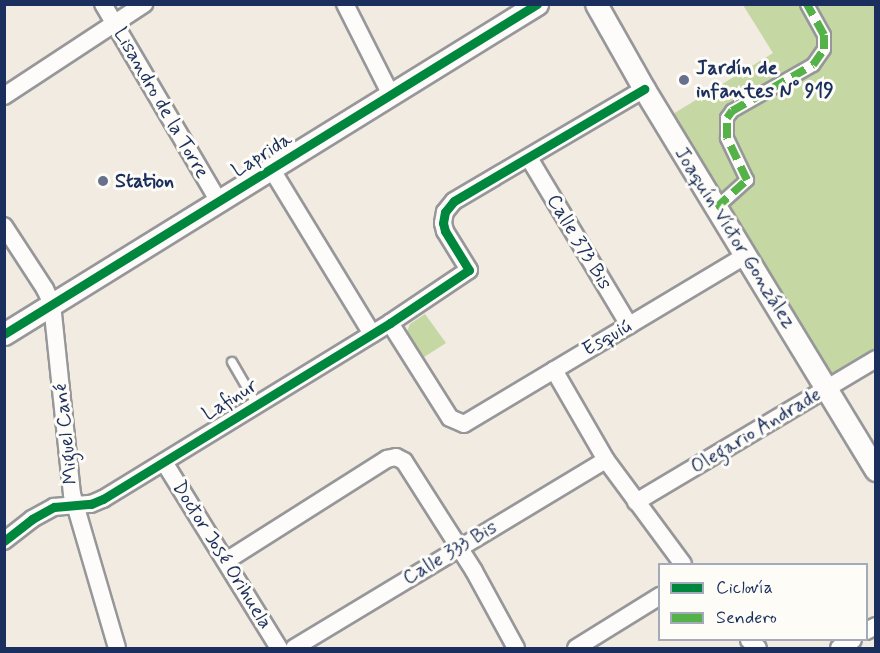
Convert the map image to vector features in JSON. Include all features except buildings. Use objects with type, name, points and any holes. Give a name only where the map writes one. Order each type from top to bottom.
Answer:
[{"type":"street","name":"Lisandro de la Torre","points":[[103,4],[219,202]]},
{"type":"street","points":[[4,96],[144,4]]},
{"type":"street","points":[[345,4],[391,95]]},
{"type":"street","name":"Laprida","points":[[4,334],[537,4]]},
{"type":"street","name":"Joaquín Víctor González","points":[[596,4],[716,208],[876,470]]},
{"type":"street","points":[[716,208],[747,180],[727,138],[727,118],[732,111],[813,65],[824,49],[824,35],[807,4]]},
{"type":"street","points":[[529,158],[644,88]]},
{"type":"street","name":"Lafinur","points":[[4,541],[32,519],[54,507],[91,504],[103,499],[470,272],[445,231],[445,212],[454,201],[529,158]]},
{"type":"street","name":"Calle 373 Bis","points":[[529,158],[629,326]]},
{"type":"street","points":[[272,170],[372,334]]},
{"type":"street","name":"Miguel Cané","points":[[4,226],[45,289],[52,304],[74,505],[117,648]]},
{"type":"street","name":"Esquiú","points":[[390,323],[450,418],[456,423],[470,422],[746,256]]},
{"type":"street","name":"Olegario Andrade","points":[[636,502],[876,359]]},
{"type":"street","points":[[554,370],[606,460],[682,563]]},
{"type":"street","points":[[226,561],[387,459],[396,457],[404,461],[459,547],[516,648]]},
{"type":"street","name":"Calle 333 Bis","points":[[294,648],[606,460]]},
{"type":"street","name":"Doctor José Orihuela","points":[[164,462],[279,648]]},
{"type":"street","points":[[576,648],[658,597]]},
{"type":"lane","points":[[232,362],[257,405]]},
{"type":"green space","points":[[743,5],[875,5],[875,351],[828,380],[668,117],[773,53]]},
{"type":"green space","points":[[425,314],[446,343],[421,359],[406,334],[410,324]]},
{"type":"marked path","points":[[716,208],[747,180],[727,138],[727,118],[732,111],[813,65],[824,49],[824,35],[807,4]]},
{"type":"cycle path","points":[[4,334],[537,4]]},
{"type":"cycle path","points":[[4,541],[32,519],[54,507],[91,504],[103,499],[390,323],[469,270],[445,231],[443,223],[445,212],[454,201],[644,89]]},
{"type":"place","name":"Jardín de infantes N° 919","points":[[684,80]]},
{"type":"place","name":"Station","points":[[103,181]]}]
